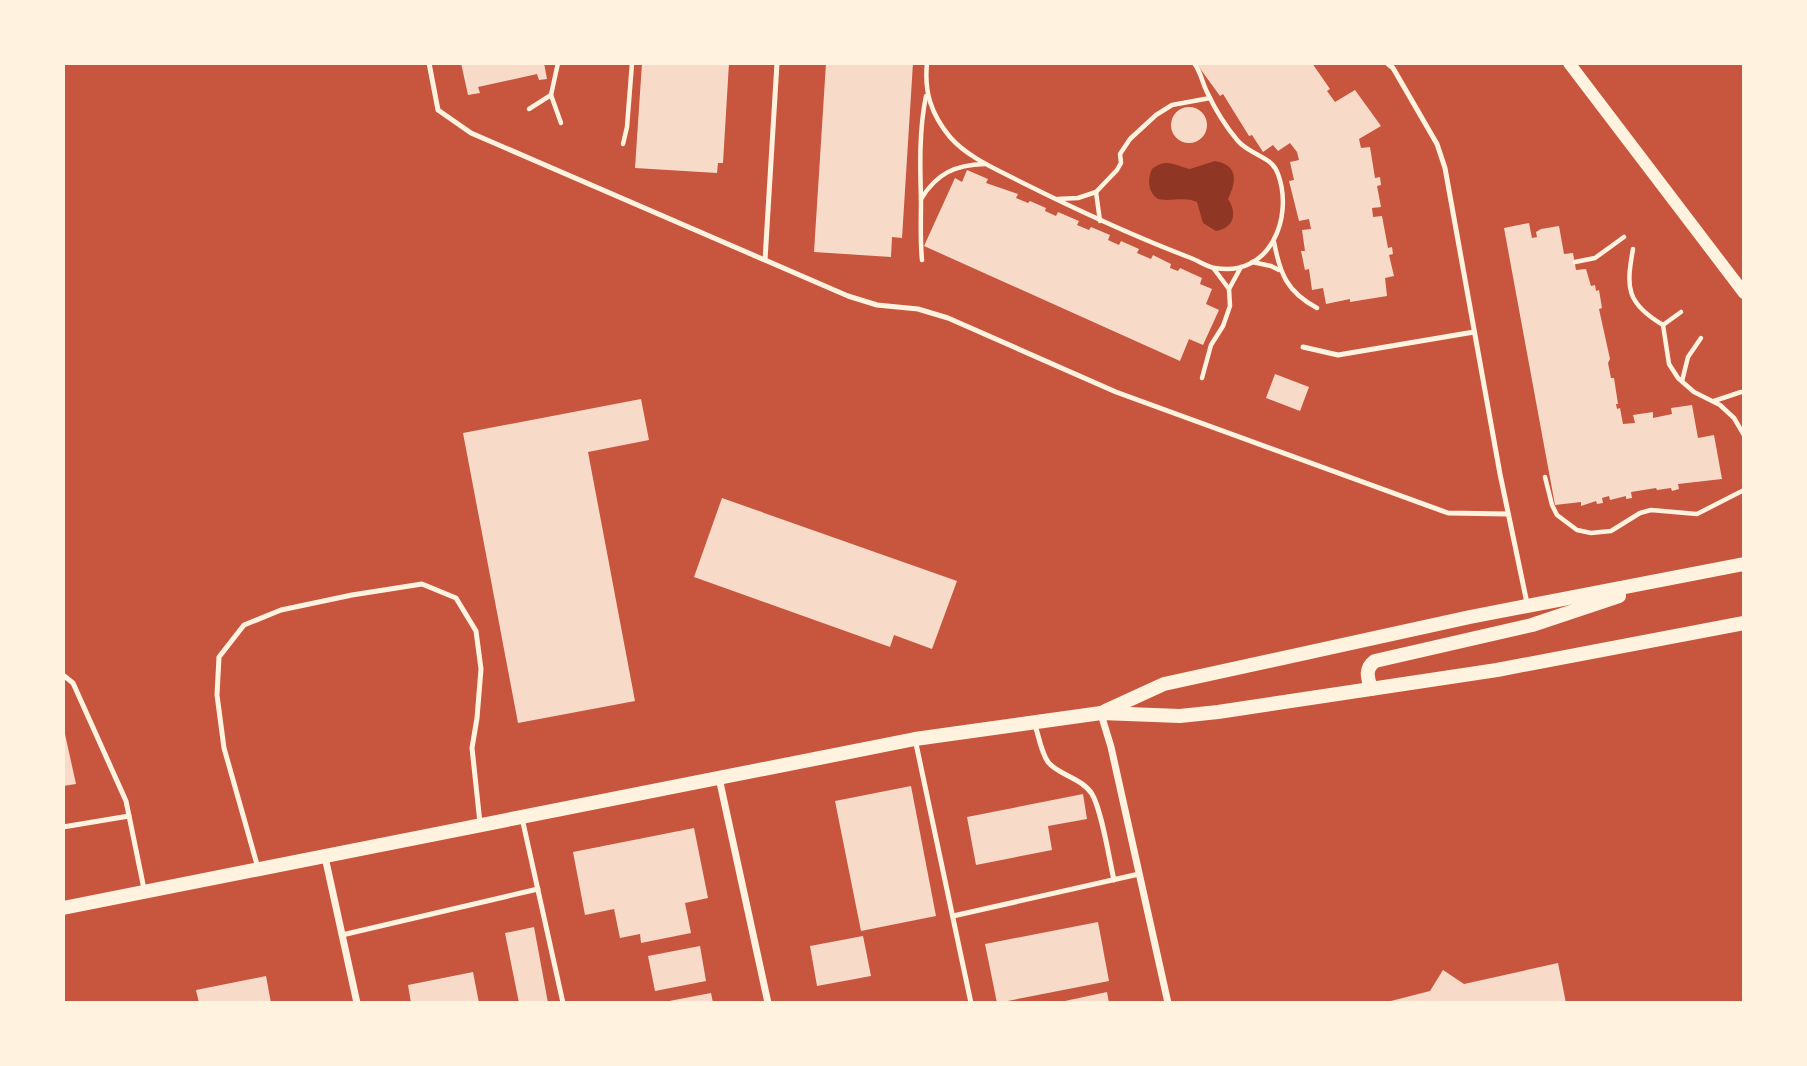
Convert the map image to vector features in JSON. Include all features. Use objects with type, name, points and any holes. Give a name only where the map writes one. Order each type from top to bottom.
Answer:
[{"type":"main road","points":[[1101,713],[1164,684],[1527,606],[1744,564]]},
{"type":"main road","points":[[1371,689],[1367,673],[1368,667],[1375,661],[1532,625],[1670,578]]},
{"type":"main road","points":[[1527,606],[1532,625]]},
{"type":"main road","points":[[63,908],[915,739],[1101,713],[1180,716],[1497,670],[1744,624]]},
{"type":"street","points":[[1569,63],[1744,293]]},
{"type":"street","points":[[1101,713],[1168,1003]]},
{"type":"street","points":[[719,778],[768,1003]]},
{"type":"street","points":[[325,857],[357,1003]]},
{"type":"lane","points":[[429,63],[438,110],[471,133],[848,296],[877,305],[918,309],[948,318],[1116,392],[1448,513],[1508,514]]},
{"type":"lane","points":[[765,260],[777,63]]},
{"type":"lane","points":[[1399,63],[1390,65],[1437,144],[1445,167],[1527,606]]},
{"type":"lane","points":[[1303,347],[1338,355],[1474,332]]},
{"type":"lane","points":[[258,870],[224,748],[217,695],[219,657],[244,625],[281,610],[352,594],[422,584],[456,598],[476,631],[481,669],[472,748],[480,826]]},
{"type":"lane","points":[[63,675],[73,683],[126,801],[145,892]]},
{"type":"lane","points":[[1034,722],[1047,761],[1092,793],[1114,880]]},
{"type":"lane","points":[[915,739],[971,1003]]},
{"type":"lane","points":[[63,827],[129,816]]},
{"type":"lane","points":[[522,817],[563,1003]]},
{"type":"lane","points":[[953,916],[1139,874]]},
{"type":"lane","points":[[342,935],[538,890]]},
{"type":"path","points":[[559,63],[551,95],[561,123]]},
{"type":"path","points":[[623,144],[632,63]]},
{"type":"path","points":[[922,260],[919,232],[922,115],[927,96],[927,63]]},
{"type":"path","points":[[927,96],[950,137],[986,164],[1100,220],[1213,268],[1241,267],[1252,262],[1274,241],[1284,214],[1278,172],[1271,161],[1253,153],[1238,141],[1210,98],[1201,72],[1194,63]]},
{"type":"path","points":[[529,109],[551,95]]},
{"type":"path","points":[[1055,199],[1078,198],[1096,192],[1117,170],[1121,163],[1120,154],[1130,139],[1156,115],[1172,105],[1210,98]]},
{"type":"path","points":[[921,200],[933,182],[948,170],[986,164]]},
{"type":"path","points":[[1096,192],[1100,220]]},
{"type":"path","points":[[1575,262],[1595,258],[1624,237]]},
{"type":"path","points":[[1274,241],[1280,270],[1290,287],[1317,308]]},
{"type":"path","points":[[1633,249],[1629,273],[1630,294],[1644,313],[1663,325],[1670,364],[1682,382],[1694,392],[1714,401],[1734,418],[1744,435]]},
{"type":"path","points":[[1252,262],[1280,270]]},
{"type":"path","points":[[1228,289],[1241,267]]},
{"type":"path","points":[[1202,378],[1211,345],[1228,316],[1230,306],[1228,289],[1213,268]]},
{"type":"path","points":[[1663,325],[1681,312]]},
{"type":"path","points":[[1682,382],[1688,357],[1701,338]]},
{"type":"path","points":[[1714,401],[1741,392]]},
{"type":"path","points":[[1545,477],[1557,515],[1577,530],[1591,533],[1611,531],[1640,513],[1651,510],[1697,514],[1744,490]]},
{"type":"shaded area","points":[[1215,161],[1232,170],[1234,180],[1228,199],[1233,214],[1227,227],[1216,231],[1203,223],[1197,202],[1187,199],[1158,199],[1150,189],[1150,173],[1157,165],[1171,163],[1190,169]]},
{"type":"building","points":[[461,63],[544,63],[547,79],[539,80],[537,74],[478,87],[480,93],[468,95]]},
{"type":"building","points":[[642,63],[729,63],[723,163],[718,163],[717,173],[635,168]]},
{"type":"building","points":[[826,63],[913,63],[902,238],[892,237],[891,257],[814,252]]},
{"type":"building","points":[[1196,63],[1312,63],[1330,89],[1327,91],[1335,102],[1355,90],[1381,126],[1359,139],[1361,148],[1370,147],[1375,178],[1380,177],[1381,185],[1377,186],[1381,207],[1372,208],[1373,217],[1382,216],[1388,248],[1392,247],[1393,254],[1389,255],[1394,276],[1385,278],[1387,296],[1326,304],[1323,288],[1312,290],[1309,269],[1305,270],[1301,251],[1305,251],[1302,230],[1311,229],[1309,219],[1299,221],[1289,181],[1294,180],[1290,162],[1299,160],[1297,152],[1290,143],[1278,151],[1273,145],[1263,152],[1252,135],[1249,136],[1223,94],[1220,96]]},
{"type":"building","points":[[1189,107],[1201,113],[1207,125],[1201,137],[1189,143],[1177,137],[1171,125],[1177,113]]},
{"type":"building","points":[[967,170],[988,179],[986,183],[1018,194],[1016,198],[1046,208],[1045,211],[1056,216],[1058,212],[1079,221],[1077,225],[1089,230],[1091,227],[1110,235],[1108,240],[1119,245],[1121,241],[1139,249],[1137,253],[1151,259],[1153,255],[1171,264],[1170,268],[1178,271],[1180,268],[1202,278],[1200,284],[1212,289],[1206,304],[1219,310],[1203,345],[1189,339],[1180,361],[924,246],[955,178],[962,182]]},
{"type":"building","points":[[1529,223],[1532,238],[1537,237],[1536,232],[1541,229],[1559,226],[1564,254],[1573,253],[1576,270],[1586,269],[1591,286],[1595,285],[1596,291],[1599,290],[1602,308],[1599,309],[1610,359],[1608,363],[1611,378],[1614,378],[1617,409],[1620,408],[1623,424],[1635,423],[1633,415],[1653,412],[1653,418],[1672,414],[1671,408],[1692,405],[1698,438],[1714,435],[1722,479],[1678,484],[1679,489],[1672,491],[1671,488],[1656,488],[1631,492],[1632,498],[1626,499],[1626,496],[1610,500],[1609,496],[1602,498],[1603,503],[1597,504],[1596,501],[1581,506],[1581,502],[1555,505],[1504,228]]},
{"type":"building","points":[[1275,374],[1309,387],[1300,411],[1266,398]]},
{"type":"building","points":[[641,399],[649,440],[588,452],[635,701],[518,723],[463,433]]},
{"type":"building","points":[[722,498],[957,581],[932,649],[894,635],[890,647],[694,577]]},
{"type":"building","points":[[63,725],[76,784],[63,786]]},
{"type":"building","points":[[911,786],[936,916],[861,931],[835,801]]},
{"type":"building","points":[[1083,794],[1087,819],[1048,826],[1052,850],[976,865],[967,817]]},
{"type":"building","points":[[694,828],[708,898],[685,903],[691,933],[641,943],[640,934],[620,938],[614,909],[585,915],[573,852]]},
{"type":"building","points":[[1098,922],[1109,981],[997,1003],[985,944]]},
{"type":"building","points":[[534,927],[548,1003],[519,1003],[505,933]]},
{"type":"building","points":[[863,936],[871,976],[817,986],[810,946]]},
{"type":"building","points":[[700,946],[706,981],[655,991],[648,956]]},
{"type":"building","points":[[1558,963],[1566,1003],[1383,1003],[1430,991],[1443,970],[1464,984]]},
{"type":"building","points":[[473,972],[479,1003],[411,1003],[408,985]]},
{"type":"building","points":[[266,976],[271,1003],[199,1003],[196,990]]},
{"type":"building","points":[[1107,992],[1109,1003],[1065,1003],[1065,1001]]},
{"type":"building","points":[[711,993],[713,1003],[664,1003],[664,1002]]}]
